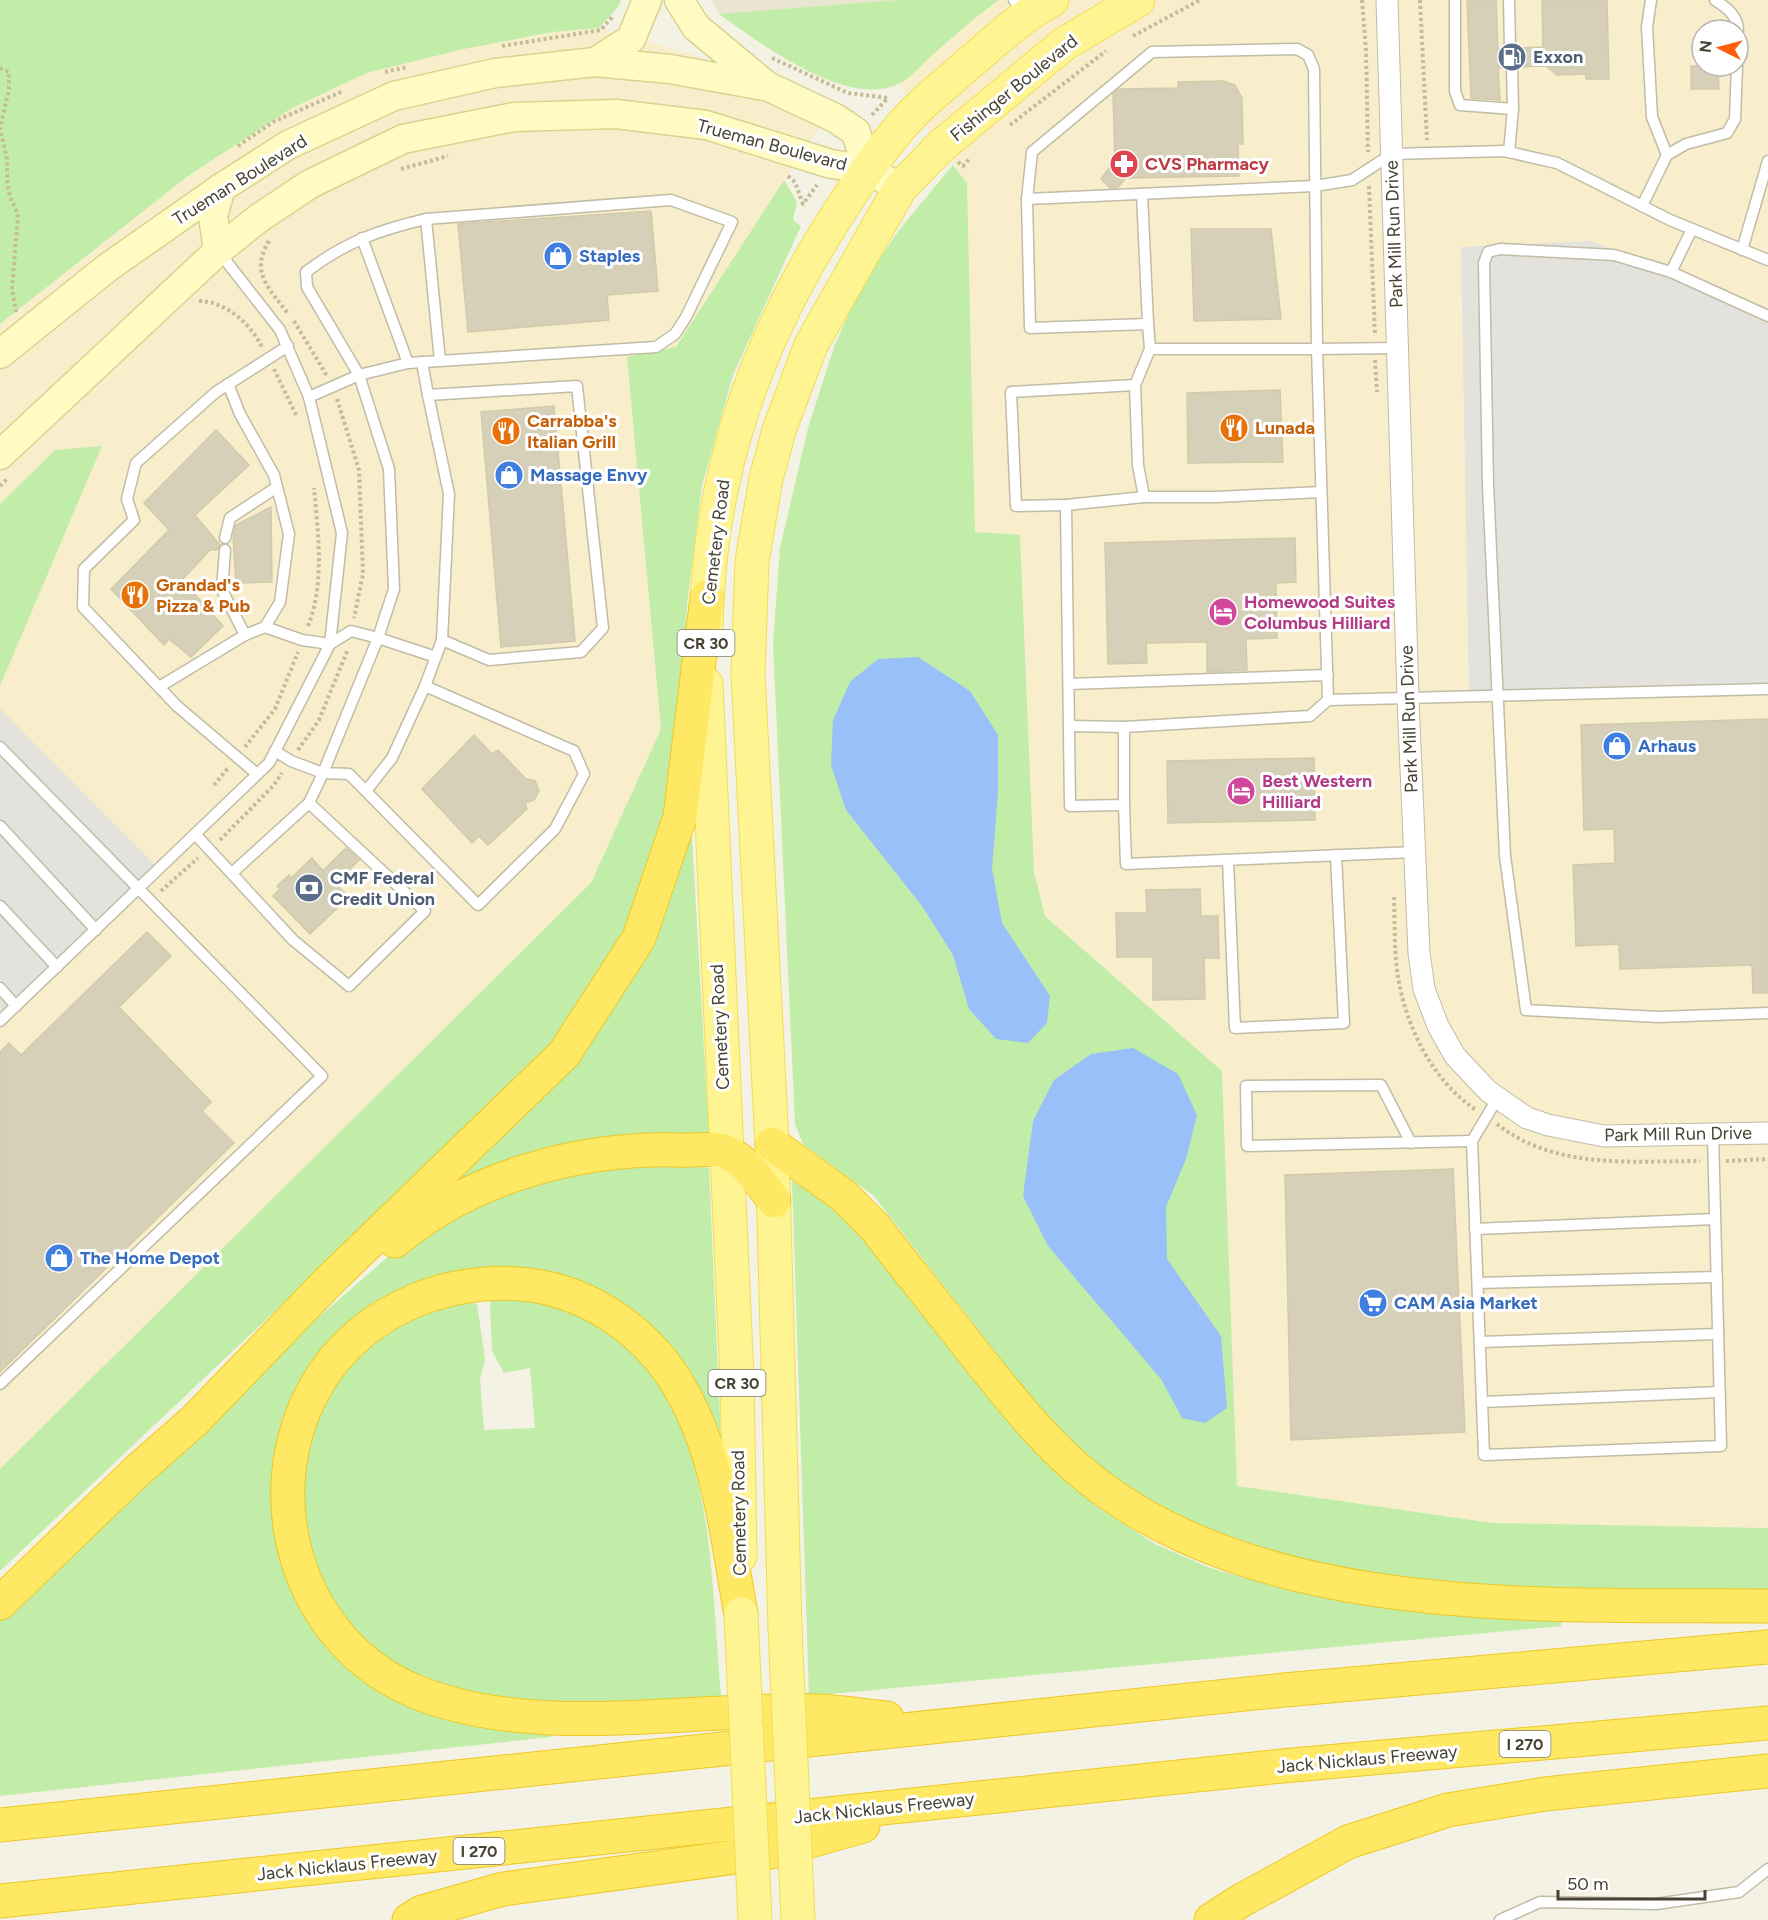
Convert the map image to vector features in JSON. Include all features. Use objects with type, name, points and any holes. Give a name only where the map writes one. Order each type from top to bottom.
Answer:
[{"type":"highway","points":[[195,1420],[328,1282],[564,1053],[639,938],[680,817],[707,597]]},
{"type":"highway","points":[[772,1144],[844,1196],[874,1226],[1039,1432],[1085,1476],[1146,1519],[1190,1542],[1248,1563],[1326,1582],[1420,1594],[1539,1604],[1768,1606]]},
{"type":"highway","points":[[0,1603],[137,1471],[424,1217],[474,1190],[549,1165],[652,1149],[725,1152],[750,1169],[774,1201]]},
{"type":"highway","points":[[741,1614],[714,1472],[698,1423],[680,1388],[659,1356],[632,1330],[601,1309],[560,1292],[518,1283],[494,1282],[451,1288],[394,1310],[377,1322],[343,1351],[317,1384],[306,1405],[288,1469],[288,1516],[296,1560],[314,1602],[340,1641],[385,1677],[441,1702],[503,1714],[640,1716],[819,1711],[948,1725]]},
{"type":"highway","points":[[0,1825],[1284,1690],[1768,1647]]},
{"type":"highway","name":"Jack Nicklaus Freeway","points":[[0,1901],[1282,1766],[1768,1723]]},
{"type":"highway","points":[[1211,1920],[1242,1900],[1348,1842],[1448,1810],[1545,1794],[1768,1771]]},
{"type":"highway","points":[[409,1920],[422,1912],[503,1888],[771,1852],[957,1800]]},
{"type":"main road","points":[[595,62],[632,39],[647,0]]},
{"type":"main road","points":[[679,0],[696,27],[769,87]]},
{"type":"main road","name":"Fishinger Boulevard","points":[[900,188],[941,146],[1064,45],[1138,0]]},
{"type":"main road","points":[[867,169],[914,112],[1030,5]]},
{"type":"main road","name":"Trueman Boulevard","points":[[0,354],[107,268],[221,188],[288,145],[394,96],[495,73],[595,62],[670,69],[769,87],[835,118],[856,132],[867,169]]},
{"type":"main road","name":"Trueman Boulevard","points":[[8,462],[218,251],[259,218],[310,184],[403,139],[514,117],[616,114],[706,125],[831,164],[867,169],[900,188]]},
{"type":"main road","name":"Cemetery Road","points":[[755,1920],[741,1614],[737,1380],[725,1152],[706,684],[707,597],[712,540],[725,470],[753,374],[782,309],[813,252],[867,169]]},
{"type":"main road","points":[[218,251],[213,216],[221,188]]},
{"type":"main road","name":"CR 30","points":[[798,1920],[785,1628],[772,1144],[748,674],[748,618],[757,520],[779,430],[811,345],[900,188]]},
{"type":"street","name":"Park Mill Run Drive","points":[[1387,0],[1408,699],[1419,953],[1424,989],[1438,1026],[1455,1056],[1497,1099],[1527,1118],[1548,1125],[1604,1136],[1768,1133]]},
{"type":"lane","points":[[1455,0],[1455,91],[1460,105],[1513,109]]},
{"type":"lane","points":[[1509,0],[1510,49]]},
{"type":"lane","points":[[1651,0],[1647,27],[1652,117],[1667,155]]},
{"type":"lane","points":[[1715,0],[1735,18]]},
{"type":"lane","points":[[1148,324],[1030,328],[1027,199],[1032,152],[1152,52],[1297,49],[1308,56],[1314,69],[1317,349],[1328,700]]},
{"type":"lane","points":[[1509,152],[1513,109],[1512,67]]},
{"type":"lane","points":[[1642,206],[1667,155],[1686,144],[1727,133],[1735,119],[1737,78]]},
{"type":"lane","points":[[1027,199],[1315,186],[1353,180],[1392,154],[1509,152],[1557,163],[1692,229],[1768,260]]},
{"type":"lane","points":[[1742,250],[1768,161]]},
{"type":"lane","points":[[1142,194],[1150,349],[1136,386],[1138,465],[1144,497]]},
{"type":"lane","points":[[232,873],[309,803],[378,638],[394,589],[389,469],[359,375],[307,287],[306,272],[334,250],[384,229],[426,219],[671,200],[732,222],[686,317],[675,334],[656,347],[408,363],[359,375],[309,397]]},
{"type":"lane","points":[[426,219],[440,361]]},
{"type":"lane","points":[[1671,272],[1692,229]]},
{"type":"lane","points":[[362,238],[408,363]]},
{"type":"lane","points":[[1768,316],[1671,272],[1614,255],[1596,252],[1500,249],[1488,252],[1484,263],[1496,696],[1505,856],[1526,1010],[1658,1017],[1768,1013]]},
{"type":"lane","points":[[0,1021],[269,764],[330,644],[342,533],[309,397],[280,330],[218,251]]},
{"type":"lane","points":[[257,774],[236,758],[159,687],[83,607],[84,569],[134,520],[127,499],[136,463],[228,384],[288,346]]},
{"type":"lane","points":[[1150,349],[1398,348]]},
{"type":"lane","points":[[366,791],[392,758],[425,686],[442,640],[449,494],[422,362]]},
{"type":"lane","points":[[159,687],[245,635],[265,627],[280,602],[289,534],[274,475],[240,414],[228,384]]},
{"type":"lane","points":[[428,394],[577,386],[603,628],[581,652],[489,660],[442,640]]},
{"type":"lane","points":[[1136,386],[1011,392],[1016,506],[1066,505],[1144,497],[1217,497],[1321,492]]},
{"type":"lane","points":[[225,538],[230,518],[277,487]]},
{"type":"lane","points":[[1066,505],[1070,806],[1124,805]]},
{"type":"lane","points":[[225,550],[222,590],[245,635]]},
{"type":"lane","points":[[265,627],[302,640],[330,644],[351,631],[436,657]]},
{"type":"lane","points":[[1069,684],[1328,675]]},
{"type":"lane","points":[[275,751],[291,761],[323,773],[349,774],[478,905],[555,829],[584,774],[574,751],[425,686]]},
{"type":"lane","points":[[1069,726],[1124,727],[1310,716],[1328,700],[1768,688]]},
{"type":"lane","points":[[1124,727],[1125,864],[1415,852]]},
{"type":"lane","points":[[0,747],[322,1076],[0,1384]]},
{"type":"lane","points":[[195,834],[292,940],[349,986],[425,911],[309,803]]},
{"type":"lane","points":[[0,826],[96,930]]},
{"type":"lane","points":[[1228,860],[1235,1028],[1344,1023],[1336,855]]},
{"type":"lane","points":[[0,906],[57,967]]},
{"type":"lane","points":[[0,988],[16,1006]]},
{"type":"lane","points":[[1411,1143],[1381,1085],[1246,1086],[1247,1146],[1472,1142]]},
{"type":"lane","points":[[1497,1099],[1472,1142],[1484,1455],[1721,1446],[1713,1135]]},
{"type":"lane","points":[[1475,1229],[1715,1220]]},
{"type":"lane","points":[[1478,1283],[1717,1277]]},
{"type":"lane","points":[[1480,1342],[1718,1334]]},
{"type":"lane","points":[[1482,1402],[1720,1392]]},
{"type":"lane","points":[[1500,1920],[1540,1902],[1656,1904],[1739,1892],[1768,1869]]},
{"type":"path","points":[[1420,0],[1427,153]]},
{"type":"path","points":[[0,68],[9,72],[9,89],[0,129],[8,158],[6,180],[10,197],[18,214],[12,289],[13,304],[18,316]]},
{"type":"path","points":[[191,308],[199,301],[213,302],[235,314],[259,339],[298,424]]},
{"type":"path","points":[[0,486],[8,462]]},
{"type":"path","points":[[214,785],[275,709],[313,614],[319,555],[314,485]]},
{"type":"shaded area","points":[[712,0],[897,0],[719,14]]},
{"type":"shaded area","points":[[999,0],[1768,0],[1768,1528],[1492,1523],[1237,1486],[1222,1071],[1045,916],[1034,872],[1020,535],[975,532],[967,183],[899,85],[972,20]]},
{"type":"shaded area","points":[[599,28],[702,57],[820,126],[676,347],[627,357],[661,729],[591,884],[0,1469],[0,324],[188,176],[292,108],[367,73],[464,49],[553,32]]},
{"type":"shaded area","points":[[1591,241],[1768,314],[1768,689],[1469,697],[1461,247]]},
{"type":"shaded area","points":[[0,709],[159,869],[0,1018]]},
{"type":"green space","points":[[0,0],[621,0],[618,7],[599,28],[553,32],[464,49],[367,73],[292,108],[188,176],[0,324]]},
{"type":"green space","points":[[897,0],[999,0],[905,80],[896,85],[875,89],[853,87],[828,80],[804,69],[719,14]]},
{"type":"green space","points":[[953,165],[967,183],[975,532],[1020,535],[1034,872],[1045,916],[1222,1071],[1237,1486],[1492,1523],[1768,1528],[1768,1593],[1527,1590],[1319,1570],[1169,1518],[1099,1471],[1052,1425],[874,1196],[803,1144],[795,1124],[773,644],[780,548],[808,428],[834,347],[859,290],[899,230]]},
{"type":"green space","points":[[784,180],[797,202],[793,220],[801,226],[733,375],[702,486],[687,604],[677,782],[618,951],[571,1022],[512,1087],[0,1571],[0,1469],[591,883],[661,729],[627,357],[676,347]]},
{"type":"green space","points":[[102,446],[0,686],[0,504],[55,450]]},
{"type":"green space","points":[[687,837],[692,837],[709,1136],[644,1133],[576,1142],[421,1207],[574,1049]]},
{"type":"green space","points":[[656,1161],[709,1168],[721,1441],[582,1289],[392,1299],[280,1445],[324,1637],[550,1727],[551,1737],[0,1796],[0,1614],[310,1325],[415,1233],[537,1175]]},
{"type":"green space","points":[[792,1181],[832,1204],[864,1236],[1045,1461],[1100,1509],[1155,1544],[1210,1568],[1283,1589],[1400,1607],[1561,1615],[1561,1626],[809,1696]]},
{"type":"green space","points":[[506,1295],[567,1310],[601,1325],[640,1357],[668,1398],[688,1445],[701,1496],[709,1550],[722,1703],[555,1701],[486,1697],[453,1691],[432,1684],[357,1641],[325,1596],[308,1551],[302,1502],[306,1453],[321,1407],[346,1366],[380,1334],[425,1312],[463,1302],[477,1304],[485,1359],[480,1380],[484,1430],[535,1428],[530,1368],[504,1373],[492,1351],[490,1301]]},
{"type":"water","points":[[918,657],[970,691],[998,735],[998,793],[992,868],[1002,923],[1050,996],[1047,1023],[1028,1043],[996,1039],[969,1009],[953,955],[922,906],[846,810],[831,765],[833,720],[850,682],[878,659]]},
{"type":"water","points":[[1133,1048],[1178,1074],[1197,1115],[1186,1159],[1166,1207],[1167,1259],[1221,1336],[1227,1408],[1205,1423],[1182,1418],[1161,1379],[1048,1246],[1023,1196],[1033,1121],[1054,1080],[1091,1054]]},
{"type":"building","points":[[1467,0],[1496,0],[1498,49],[1503,49],[1510,56],[1514,55],[1517,48],[1543,47],[1542,0],[1607,0],[1609,79],[1586,79],[1586,74],[1557,75],[1546,66],[1520,67],[1516,61],[1511,60],[1505,68],[1498,68],[1500,100],[1471,98]]},
{"type":"building","points":[[1691,78],[1719,78],[1719,89],[1691,89]]},
{"type":"building","name":"CVS Pharmacy","points":[[1223,81],[1235,85],[1242,98],[1243,144],[1238,144],[1239,176],[1126,178],[1118,187],[1110,188],[1101,179],[1115,160],[1113,94],[1119,89],[1178,88],[1178,82]]},
{"type":"building","name":"Staples","points":[[651,211],[658,291],[607,295],[609,320],[468,332],[458,224]]},
{"type":"building","points":[[1191,229],[1271,229],[1281,319],[1194,321]]},
{"type":"building","name":"Lunada","points":[[1280,390],[1283,462],[1188,463],[1187,393]]},
{"type":"building","points":[[554,406],[575,641],[501,647],[481,412]]},
{"type":"building","points":[[216,430],[249,465],[195,515],[220,545],[217,550],[210,550],[182,580],[223,626],[191,657],[169,639],[164,645],[111,589],[169,530],[144,503]]},
{"type":"building","points":[[271,507],[272,582],[236,583],[233,537],[236,525]]},
{"type":"building","name":"Homewood Suites Columbus Hilliard","points":[[1295,538],[1296,582],[1276,583],[1277,638],[1246,639],[1247,670],[1207,672],[1207,642],[1146,643],[1147,663],[1108,664],[1105,543]]},
{"type":"building","points":[[1768,719],[1768,993],[1753,993],[1752,965],[1620,969],[1619,944],[1576,946],[1573,865],[1615,863],[1614,829],[1584,830],[1581,725]]},
{"type":"building","points":[[474,735],[492,754],[498,750],[526,779],[535,781],[539,791],[534,800],[525,803],[527,809],[488,845],[479,836],[472,843],[422,789]]},
{"type":"building","name":"Best Western Hilliard","points":[[1314,758],[1315,820],[1168,823],[1167,761]]},
{"type":"building","name":"CMF Federal Credit Union","points":[[346,848],[359,860],[335,884],[349,897],[310,934],[273,896],[280,889],[277,886],[289,875],[291,878],[312,858],[323,871]]},
{"type":"building","points":[[1200,889],[1201,916],[1218,916],[1219,958],[1204,958],[1205,999],[1153,1000],[1153,957],[1117,957],[1116,913],[1147,913],[1146,890]]},
{"type":"building","name":"The Home Depot","points":[[147,932],[171,956],[119,1007],[211,1102],[202,1111],[234,1143],[0,1372],[0,1052],[9,1043],[21,1055]]},
{"type":"building","name":"CAM Asia Market","points":[[1453,1169],[1465,1432],[1291,1440],[1285,1175]]},
{"type":"place","name":"Exxon","points":[[1512,57]]},
{"type":"place","name":"CVS Pharmacy","points":[[1124,164]]},
{"type":"place","name":"Staples","points":[[558,256]]},
{"type":"place","name":"Lunada","points":[[1234,428]]},
{"type":"place","name":"Carrabba's Italian Grill","points":[[506,431]]},
{"type":"place","name":"Massage Envy","points":[[509,475]]},
{"type":"place","name":"Grandad's Pizza & Pub","points":[[135,595]]},
{"type":"place","name":"Homewood Suites Columbus Hilliard","points":[[1223,612]]},
{"type":"place","name":"Arhaus","points":[[1617,746]]},
{"type":"place","name":"Best Western Hilliard","points":[[1241,791]]},
{"type":"place","name":"CMF Federal Credit Union","points":[[309,888]]},
{"type":"place","name":"The Home Depot","points":[[59,1258]]},
{"type":"place","name":"CAM Asia Market","points":[[1373,1303]]}]
